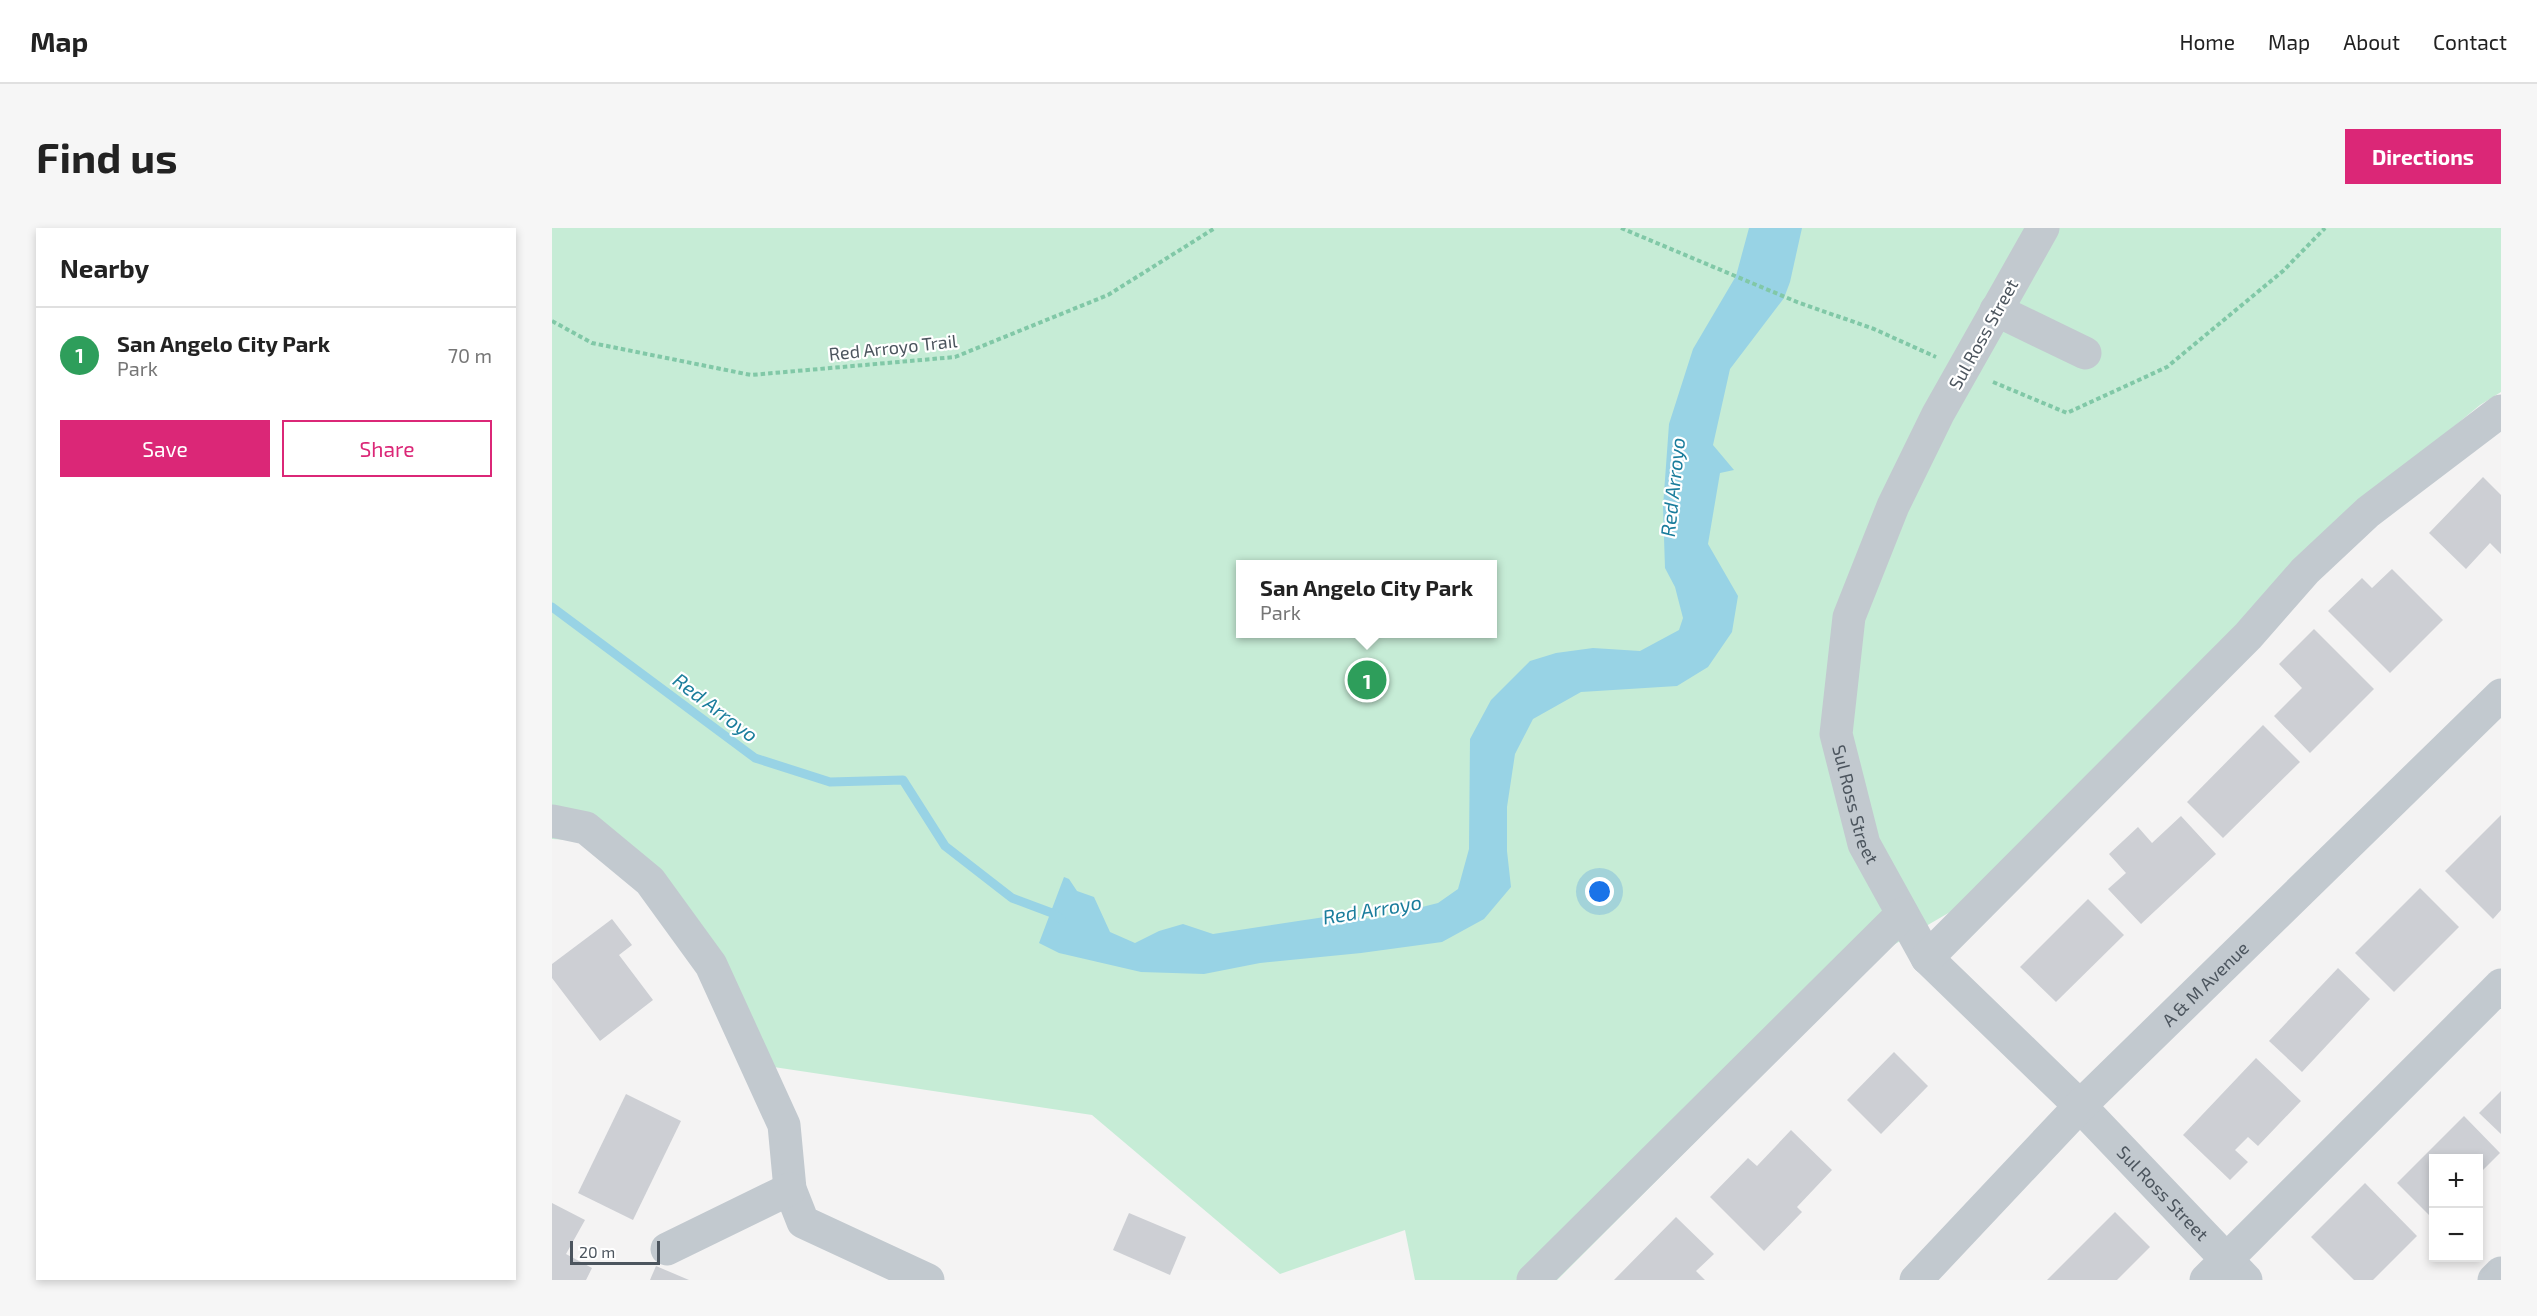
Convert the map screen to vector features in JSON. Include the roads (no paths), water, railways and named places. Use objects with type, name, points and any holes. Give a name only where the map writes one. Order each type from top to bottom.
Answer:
[{"type":"street","name":"Sul Ross Street","points":[[2043,228],[1938,414],[1893,506],[1849,617],[1836,734],[1864,844],[1927,958],[2080,1106],[2226,1273]]},
{"type":"street","points":[[1996,310],[2085,353]]},
{"type":"street","points":[[1927,958],[2248,636],[2305,571],[2368,512],[2501,411]]},
{"type":"street","name":"A & M Avenue","points":[[1916,1280],[2080,1106],[2501,696]]},
{"type":"street","points":[[552,821],[586,828],[650,881],[711,965],[784,1125],[790,1189],[802,1222],[928,1280]]},
{"type":"street","points":[[1533,1280],[1902,914]]},
{"type":"street","points":[[2226,1273],[2501,985]]},
{"type":"street","points":[[667,1249],[790,1189]]},
{"type":"street","points":[[2494,1280],[2501,1273]]},
{"type":"water","points":[[1749,228],[1802,228],[1790,282],[1784,298],[1730,369],[1713,445],[1734,470],[1720,473],[1708,544],[1738,596],[1732,632],[1708,667],[1677,686],[1581,692],[1533,719],[1515,754],[1507,807],[1507,851],[1511,887],[1484,919],[1442,942],[1260,963],[1204,974],[1141,972],[1059,953],[1039,943],[1064,877],[1069,879],[1077,891],[1094,897],[1110,932],[1135,943],[1159,931],[1183,924],[1213,934],[1338,915],[1374,919],[1438,903],[1458,889],[1469,849],[1470,739],[1491,700],[1530,661],[1556,653],[1593,648],[1640,651],[1679,630],[1683,618],[1675,587],[1665,568],[1663,507],[1669,424],[1693,349],[1736,276]]},
{"type":"waterway","name":"Red Arroyo","points":[[552,607],[755,758],[830,782],[903,780],[945,846],[1012,898],[1052,913],[1061,919]]},
{"type":"place","name":"San Angelo City Park","points":[[1367,680]]}]
